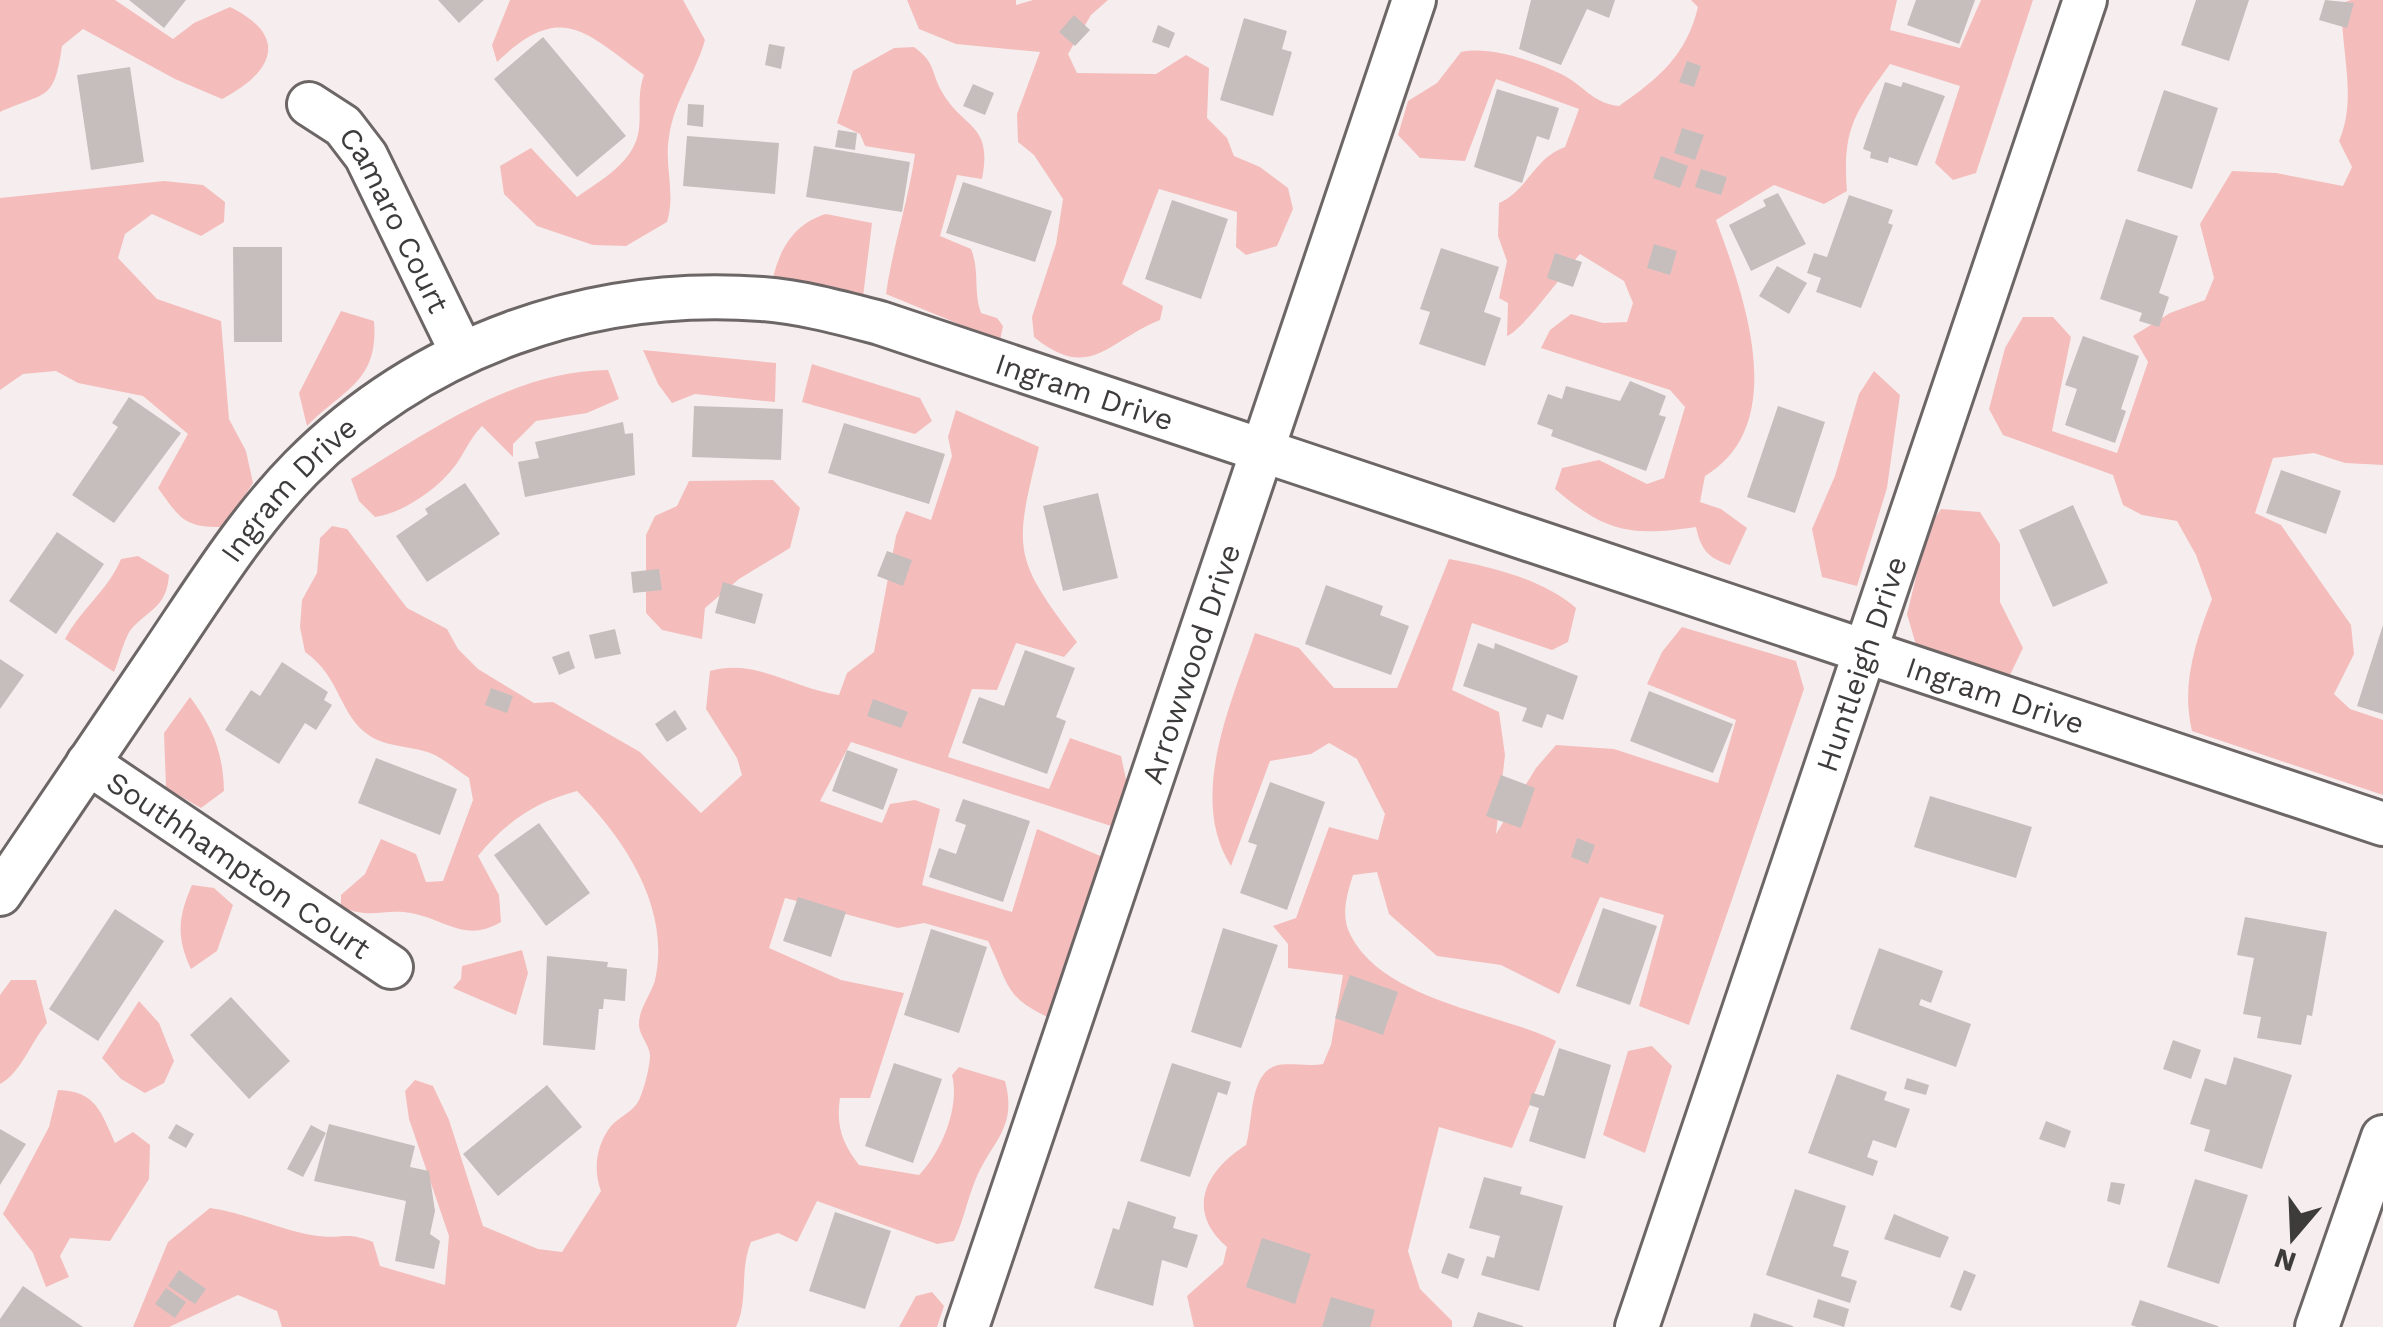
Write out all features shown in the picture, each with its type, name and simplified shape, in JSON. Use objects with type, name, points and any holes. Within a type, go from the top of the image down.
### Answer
[{"type":"street","name":"Arrowwood Drive","points":[[967,1327],[1414,0]]},
{"type":"street","name":"Huntleigh Drive","points":[[1637,1327],[2086,0]]},
{"type":"street","name":"Camaro Court","points":[[308,104],[343,126],[366,156],[462,353]]},
{"type":"street","name":"Ingram Drive","points":[[0,894],[244,532],[301,468],[370,409],[462,353],[518,328],[596,306],[763,299],[880,324],[2383,824]]},
{"type":"street","name":"Southhampton Court","points":[[88,764],[391,968]]},
{"type":"street","points":[[2317,1327],[2383,1137]]},
{"type":"shaded area","points":[[0,0],[115,0],[173,39],[194,23],[230,7],[262,30],[268,54],[253,78],[222,99],[175,79],[83,29],[62,46],[55,77],[45,92],[0,112]]},
{"type":"shaded area","points":[[510,0],[683,0],[705,40],[672,124],[667,222],[626,246],[593,245],[537,226],[504,194],[500,166],[531,148],[577,197],[616,169],[631,151],[639,129],[644,75],[588,35],[572,29],[539,32],[497,62],[492,45]]},
{"type":"shaded area","points":[[907,0],[1016,0],[1016,5],[1033,0],[1108,0],[1091,15],[1068,54],[1077,73],[1156,74],[1186,55],[1209,68],[1207,118],[1227,138],[1234,156],[1260,167],[1288,188],[1293,209],[1277,246],[1246,255],[1236,247],[1237,212],[1159,189],[1122,284],[1163,306],[1160,320],[1085,357],[1070,357],[1053,350],[1034,337],[1032,317],[1056,244],[1063,199],[1034,155],[1018,142],[1017,114],[1040,52],[956,44],[919,29]]},
{"type":"shaded area","points":[[1691,0],[1897,0],[1890,30],[1960,48],[1981,0],[2033,0],[1976,173],[1953,180],[1935,163],[1960,86],[1890,64],[1860,109],[1849,136],[1847,191],[1824,204],[1774,185],[1716,220],[1738,283],[1753,356],[1754,391],[1747,424],[1732,453],[1705,476],[1700,502],[1721,509],[1747,528],[1730,565],[1707,552],[1696,527],[1654,531],[1620,528],[1589,514],[1555,489],[1562,468],[1599,460],[1647,484],[1664,478],[1685,407],[1670,390],[1541,348],[1550,330],[1571,314],[1603,323],[1627,322],[1633,303],[1624,281],[1580,254],[1533,312],[1507,336],[1508,303],[1499,298],[1507,261],[1498,236],[1499,203],[1554,152],[1565,147],[1579,109],[1496,79],[1465,161],[1420,158],[1398,135],[1408,101],[1437,83],[1461,52],[1485,51],[1523,59],[1567,77],[1601,101],[1619,106],[1647,86],[1678,52],[1698,7]]},
{"type":"shaded area","points":[[2383,0],[2383,465],[2345,463],[2314,453],[2273,458],[2255,513],[2281,525],[2351,625],[2354,654],[2334,694],[2350,709],[2383,720],[2383,795],[2192,731],[2189,681],[2212,599],[2196,555],[2177,521],[2142,515],[2123,505],[2113,475],[2003,435],[1989,409],[2005,348],[2023,317],[2053,317],[2071,337],[2052,431],[2117,453],[2148,362],[2133,336],[2170,313],[2205,300],[2214,278],[2200,224],[2232,171],[2276,173],[2343,186],[2352,167],[2339,141],[2348,90],[2342,3]]},
{"type":"shaded area","points":[[914,47],[929,62],[942,92],[980,137],[983,147],[982,179],[957,175],[940,236],[971,249],[981,313],[997,318],[1003,326],[1000,341],[886,294],[915,154],[865,146],[860,134],[837,123],[853,71],[894,48]]},
{"type":"shaded area","points":[[164,181],[203,185],[225,202],[224,222],[201,236],[152,214],[125,234],[118,258],[157,299],[221,321],[229,419],[246,451],[253,483],[224,527],[200,526],[185,520],[158,488],[188,434],[143,396],[78,383],[56,371],[23,374],[0,390],[0,198]]},
{"type":"shaded area","points":[[826,214],[872,223],[863,297],[773,278],[790,238]]},
{"type":"shaded area","points":[[341,311],[374,321],[371,358],[356,382],[307,426],[299,393]]},
{"type":"shaded area","points":[[643,350],[776,363],[775,402],[695,394],[672,403],[658,384]]},
{"type":"shaded area","points":[[812,364],[920,398],[932,421],[915,434],[802,402]]},
{"type":"shaded area","points":[[608,370],[619,399],[587,413],[536,421],[513,444],[513,457],[482,426],[450,472],[416,501],[375,517],[359,501],[351,479],[473,407],[538,381]]},
{"type":"shaded area","points":[[1874,371],[1900,395],[1887,488],[1857,586],[1822,577],[1812,529],[1835,476],[1859,394]]},
{"type":"shaded area","points":[[956,410],[1039,447],[1025,509],[1024,551],[1040,590],[1077,642],[1064,657],[1016,643],[997,690],[972,689],[948,757],[1049,789],[1070,738],[1121,756],[1129,793],[1111,826],[851,742],[820,801],[882,823],[890,804],[915,800],[940,809],[922,885],[1012,912],[1037,829],[1105,858],[1050,1018],[1015,995],[988,941],[924,923],[898,928],[785,898],[769,948],[841,980],[904,993],[870,1098],[840,1098],[842,1134],[859,1165],[919,1175],[947,1128],[953,1101],[952,1075],[959,1067],[1005,1081],[1005,1123],[981,1167],[954,1241],[937,1244],[817,1201],[797,1242],[778,1233],[751,1242],[736,1327],[282,1327],[277,1311],[238,1295],[169,1327],[133,1327],[168,1242],[210,1208],[304,1234],[364,1239],[373,1242],[380,1266],[445,1285],[449,1236],[409,1119],[405,1091],[415,1080],[433,1086],[449,1120],[483,1226],[538,1249],[562,1252],[601,1191],[597,1166],[602,1141],[611,1126],[637,1104],[646,1078],[650,1055],[639,1019],[656,975],[656,924],[639,875],[626,852],[577,791],[522,815],[478,856],[499,895],[501,922],[466,930],[411,913],[362,913],[341,907],[341,895],[365,874],[381,839],[416,854],[426,882],[443,881],[473,800],[469,778],[445,761],[423,751],[376,740],[360,728],[326,673],[305,652],[300,627],[302,600],[317,573],[320,538],[332,526],[347,529],[407,608],[447,629],[458,649],[478,669],[534,703],[553,702],[640,752],[701,813],[742,775],[737,758],[706,709],[710,671],[743,668],[839,695],[847,673],[874,652],[896,536],[906,511],[931,520],[952,456],[948,437]]},
{"type":"shaded area","points":[[773,480],[800,508],[790,548],[739,579],[705,608],[702,639],[662,630],[646,613],[646,535],[655,516],[677,506],[689,481]]},
{"type":"shaded area","points":[[1941,509],[1980,512],[2000,544],[2000,602],[2023,648],[2009,677],[1916,645],[1907,614],[1928,528]]},
{"type":"shaded area","points":[[138,556],[169,575],[168,585],[158,605],[131,630],[114,672],[65,639],[121,559]]},
{"type":"shaded area","points":[[1449,559],[1532,582],[1576,608],[1568,642],[1552,650],[1472,623],[1452,690],[1499,712],[1505,755],[1496,834],[1536,768],[1556,745],[1614,749],[1718,783],[1736,720],[1647,684],[1662,652],[1682,627],[1796,661],[1804,689],[1689,1025],[1639,1006],[1664,915],[1600,897],[1559,994],[1501,965],[1437,956],[1389,914],[1377,872],[1353,875],[1346,906],[1351,936],[1367,958],[1389,976],[1444,1002],[1556,1041],[1512,1148],[1439,1127],[1408,1251],[1420,1289],[1452,1321],[1452,1327],[1194,1327],[1187,1296],[1223,1264],[1227,1247],[1206,1220],[1205,1192],[1211,1179],[1246,1145],[1256,1089],[1267,1071],[1280,1065],[1323,1064],[1331,1045],[1343,975],[1288,968],[1288,944],[1273,926],[1296,918],[1329,827],[1378,840],[1385,814],[1357,759],[1329,743],[1311,754],[1270,761],[1231,866],[1218,839],[1213,780],[1235,689],[1255,633],[1299,648],[1334,688],[1397,688]]},
{"type":"shaded area","points":[[190,697],[205,719],[222,764],[224,791],[201,808],[166,788],[164,733]]},
{"type":"shaded area","points":[[192,885],[214,888],[233,905],[217,951],[191,969],[181,927]]},
{"type":"shaded area","points":[[522,950],[528,973],[516,1015],[453,988],[461,979],[462,966]]},
{"type":"shaded area","points":[[11,980],[36,980],[47,1023],[20,1065],[0,1084],[0,995]]},
{"type":"shaded area","points":[[139,1001],[159,1023],[174,1061],[164,1083],[145,1093],[121,1079],[102,1058]]},
{"type":"shaded area","points":[[1652,1046],[1672,1066],[1645,1153],[1603,1135],[1628,1051]]},
{"type":"shaded area","points":[[58,1090],[89,1099],[101,1113],[115,1143],[133,1132],[150,1145],[149,1179],[110,1241],[70,1238],[60,1256],[69,1277],[46,1287],[33,1253],[3,1214],[49,1127]]},
{"type":"shaded area","points":[[932,1292],[944,1306],[937,1327],[899,1327],[916,1296]]},
{"type":"building","points":[[129,0],[186,0],[164,28]]},
{"type":"building","points":[[438,0],[484,0],[459,23]]},
{"type":"building","points":[[1531,0],[1615,0],[1609,18],[1587,9],[1561,65],[1519,49]]},
{"type":"building","points":[[1916,0],[1975,0],[1959,44],[1907,25]]},
{"type":"building","points":[[2196,0],[2249,0],[2229,61],[2181,45]]},
{"type":"building","points":[[2325,0],[2354,3],[2347,28],[2319,20]]},
{"type":"building","points":[[1074,15],[1090,30],[1075,46],[1059,32]]},
{"type":"building","points":[[1244,18],[1287,31],[1282,49],[1292,52],[1273,116],[1220,100]]},
{"type":"building","points":[[1158,25],[1175,33],[1169,48],[1152,42]]},
{"type":"building","points":[[543,37],[626,136],[577,177],[494,79]]},
{"type":"building","points":[[769,44],[785,47],[781,69],[765,65]]},
{"type":"building","points":[[1687,61],[1701,66],[1694,87],[1679,82]]},
{"type":"building","points":[[130,67],[144,162],[91,170],[77,75]]},
{"type":"building","points":[[1885,82],[1901,87],[1903,82],[1945,96],[1917,166],[1889,157],[1888,163],[1870,158],[1871,152],[1863,149]]},
{"type":"building","points":[[973,84],[994,93],[985,115],[963,106]]},
{"type":"building","points":[[1497,89],[1559,108],[1549,140],[1537,136],[1522,183],[1474,167]]},
{"type":"building","points":[[2164,90],[2218,108],[2192,189],[2137,171]]},
{"type":"building","points":[[688,104],[704,105],[703,127],[687,125]]},
{"type":"building","points":[[1682,128],[1704,135],[1695,160],[1674,153]]},
{"type":"building","points":[[838,130],[857,133],[855,150],[835,147]]},
{"type":"building","points":[[687,136],[779,143],[775,194],[683,186]]},
{"type":"building","points":[[814,146],[910,162],[902,212],[806,197]]},
{"type":"building","points":[[1661,156],[1688,166],[1680,188],[1653,178]]},
{"type":"building","points":[[1701,169],[1727,177],[1721,195],[1695,187]]},
{"type":"building","points":[[963,182],[1052,211],[1035,262],[946,233]]},
{"type":"building","points":[[1778,193],[1806,244],[1751,271],[1729,225],[1766,206],[1763,200]]},
{"type":"building","points":[[1849,195],[1893,210],[1888,223],[1893,225],[1861,308],[1816,292],[1821,278],[1807,273],[1814,253],[1827,257]]},
{"type":"building","points":[[1172,200],[1228,219],[1201,299],[1145,279]]},
{"type":"building","points":[[2126,219],[2178,236],[2159,293],[2169,297],[2159,327],[2139,321],[2142,313],[2100,299]]},
{"type":"building","points":[[1654,244],[1677,251],[1670,275],[1647,268]]},
{"type":"building","points":[[233,247],[282,247],[282,342],[234,342]]},
{"type":"building","points":[[1441,248],[1499,267],[1484,312],[1501,318],[1485,366],[1419,344],[1430,312],[1420,309]]},
{"type":"building","points":[[1555,253],[1582,262],[1573,287],[1547,278]]},
{"type":"building","points":[[1777,266],[1807,283],[1789,314],[1759,296]]},
{"type":"building","points":[[2083,336],[2139,356],[2121,409],[2126,411],[2115,443],[2065,425],[2077,389],[2065,385]]},
{"type":"building","points":[[1630,381],[1666,396],[1659,415],[1666,417],[1646,471],[1551,436],[1553,430],[1537,424],[1548,394],[1562,399],[1566,386],[1620,401]]},
{"type":"building","points":[[129,397],[181,433],[114,523],[72,495],[118,427],[112,423]]},
{"type":"building","points":[[694,406],[783,409],[781,460],[692,457]]},
{"type":"building","points":[[1778,406],[1825,422],[1795,513],[1747,497]]},
{"type":"building","points":[[623,422],[625,434],[633,433],[635,475],[525,497],[518,462],[539,458],[535,442]]},
{"type":"building","points":[[844,423],[945,454],[929,504],[828,473]]},
{"type":"building","points":[[2281,470],[2341,491],[2326,534],[2266,513]]},
{"type":"building","points":[[465,483],[500,534],[427,582],[396,536],[428,514],[425,509]]},
{"type":"building","points":[[1098,493],[1118,578],[1063,591],[1043,506]]},
{"type":"building","points":[[2073,505],[2108,583],[2053,607],[2019,530]]},
{"type":"building","points":[[57,532],[104,564],[56,634],[9,601]]},
{"type":"building","points":[[887,551],[912,560],[903,586],[877,576]]},
{"type":"building","points":[[659,569],[662,590],[633,593],[631,572]]},
{"type":"building","points":[[723,582],[763,594],[755,624],[715,613]]},
{"type":"building","points":[[1326,585],[1383,606],[1380,615],[1409,626],[1391,675],[1305,644]]},
{"type":"building","points":[[2383,625],[2383,714],[2357,706]]},
{"type":"building","points":[[615,629],[621,654],[595,659],[589,635]]},
{"type":"building","points":[[1478,643],[1494,649],[1495,643],[1578,676],[1563,720],[1547,714],[1542,728],[1522,721],[1527,708],[1463,686]]},
{"type":"building","points":[[1025,650],[1075,668],[1056,717],[1066,721],[1047,774],[962,743],[979,697],[1004,706]]},
{"type":"building","points":[[569,651],[575,668],[559,675],[552,657]]},
{"type":"building","points":[[0,659],[24,675],[0,709]]},
{"type":"building","points":[[282,662],[328,692],[324,700],[332,705],[316,730],[305,723],[279,764],[225,730],[251,690],[260,696]]},
{"type":"building","points":[[491,688],[513,696],[507,713],[485,705]]},
{"type":"building","points":[[1649,691],[1733,724],[1713,773],[1630,741]]},
{"type":"building","points":[[873,699],[908,712],[901,728],[867,716]]},
{"type":"building","points":[[675,710],[687,729],[667,742],[655,724]]},
{"type":"building","points":[[847,750],[898,769],[883,810],[832,791]]},
{"type":"building","points":[[376,758],[457,789],[440,835],[358,803]]},
{"type":"building","points":[[1501,775],[1535,788],[1521,828],[1486,816]]},
{"type":"building","points":[[1270,782],[1325,802],[1287,910],[1240,893],[1257,845],[1248,842]]},
{"type":"building","points":[[1930,796],[2032,827],[2016,878],[1914,847]]},
{"type":"building","points":[[963,799],[1030,821],[1003,902],[929,877],[939,848],[956,854],[966,825],[955,821]]},
{"type":"building","points":[[539,823],[590,893],[546,926],[494,855]]},
{"type":"building","points":[[1577,838],[1595,845],[1588,864],[1571,857]]},
{"type":"building","points":[[798,897],[846,912],[831,957],[783,941]]},
{"type":"building","points":[[1603,908],[1657,926],[1630,1005],[1576,986]]},
{"type":"building","points":[[115,909],[164,941],[98,1041],[49,1009]]},
{"type":"building","points":[[2245,917],[2327,932],[2312,1016],[2307,1015],[2301,1045],[2257,1038],[2261,1017],[2243,1014],[2254,958],[2237,955]]},
{"type":"building","points":[[1223,928],[1278,945],[1241,1048],[1191,1032]]},
{"type":"building","points":[[931,929],[987,947],[959,1033],[904,1015]]},
{"type":"building","points":[[1879,948],[1943,971],[1931,1003],[1921,999],[1919,1005],[1971,1024],[1956,1067],[1850,1029]]},
{"type":"building","points":[[547,956],[608,962],[607,967],[627,969],[625,1001],[604,999],[603,1009],[599,1009],[595,1050],[543,1045]]},
{"type":"building","points":[[1350,975],[1398,992],[1383,1035],[1335,1018]]},
{"type":"building","points":[[231,997],[290,1061],[249,1099],[190,1035]]},
{"type":"building","points":[[2173,1040],[2201,1050],[2191,1079],[2163,1069]]},
{"type":"building","points":[[1559,1048],[1611,1065],[1585,1159],[1529,1141],[1539,1108],[1529,1105],[1532,1093],[1544,1096]]},
{"type":"building","points":[[2234,1057],[2292,1075],[2262,1169],[2204,1151],[2210,1130],[2190,1124],[2205,1078],[2226,1085]]},
{"type":"building","points":[[894,1063],[942,1079],[913,1163],[865,1146]]},
{"type":"building","points":[[1172,1063],[1231,1082],[1227,1095],[1218,1092],[1190,1177],[1140,1161]]},
{"type":"building","points":[[1837,1074],[1887,1092],[1884,1100],[1910,1109],[1896,1148],[1873,1140],[1867,1157],[1878,1161],[1873,1176],[1808,1153]]},
{"type":"building","points":[[1907,1078],[1929,1085],[1926,1095],[1904,1089]]},
{"type":"building","points":[[547,1085],[582,1127],[498,1196],[463,1154]]},
{"type":"building","points":[[2046,1121],[2071,1131],[2065,1148],[2039,1139]]},
{"type":"building","points":[[176,1124],[194,1134],[186,1148],[168,1138]]},
{"type":"building","points":[[329,1124],[415,1146],[410,1167],[429,1171],[435,1211],[430,1234],[440,1241],[434,1269],[395,1261],[406,1201],[314,1181]]},
{"type":"building","points":[[311,1125],[326,1133],[303,1177],[287,1169]]},
{"type":"building","points":[[0,1129],[26,1144],[0,1185]]},
{"type":"building","points":[[1484,1177],[1522,1187],[1520,1194],[1563,1206],[1539,1291],[1481,1275],[1487,1256],[1494,1258],[1500,1236],[1469,1228]]},
{"type":"building","points":[[2195,1179],[2248,1195],[2219,1284],[2167,1267]]},
{"type":"building","points":[[2111,1182],[2125,1184],[2120,1205],[2107,1201]]},
{"type":"building","points":[[1795,1189],[1846,1206],[1833,1246],[1849,1251],[1841,1276],[1857,1281],[1850,1303],[1766,1275]]},
{"type":"building","points":[[1128,1201],[1176,1217],[1173,1228],[1198,1235],[1187,1268],[1162,1260],[1153,1306],[1094,1288],[1113,1228],[1119,1230]]},
{"type":"building","points":[[835,1212],[891,1231],[865,1309],[809,1291]]},
{"type":"building","points":[[1894,1214],[1949,1237],[1940,1258],[1884,1239]]},
{"type":"building","points":[[1262,1238],[1311,1254],[1295,1304],[1246,1287]]},
{"type":"building","points":[[1448,1253],[1465,1259],[1458,1279],[1441,1273]]},
{"type":"building","points":[[179,1270],[206,1289],[195,1304],[168,1286]]},
{"type":"building","points":[[1964,1270],[1976,1275],[1961,1311],[1950,1307]]},
{"type":"building","points":[[23,1286],[83,1327],[0,1327],[0,1319]]},
{"type":"building","points":[[166,1288],[186,1302],[175,1318],[155,1304]]},
{"type":"building","points":[[1331,1297],[1375,1310],[1370,1327],[1322,1327]]},
{"type":"building","points":[[1818,1299],[1849,1309],[1844,1327],[1813,1317]]},
{"type":"building","points":[[2140,1300],[2218,1326],[2218,1327],[2131,1325]]},
{"type":"building","points":[[1478,1312],[1523,1326],[1523,1327],[1473,1327]]},
{"type":"building","points":[[1754,1313],[1793,1326],[1793,1327],[1750,1327]]}]
